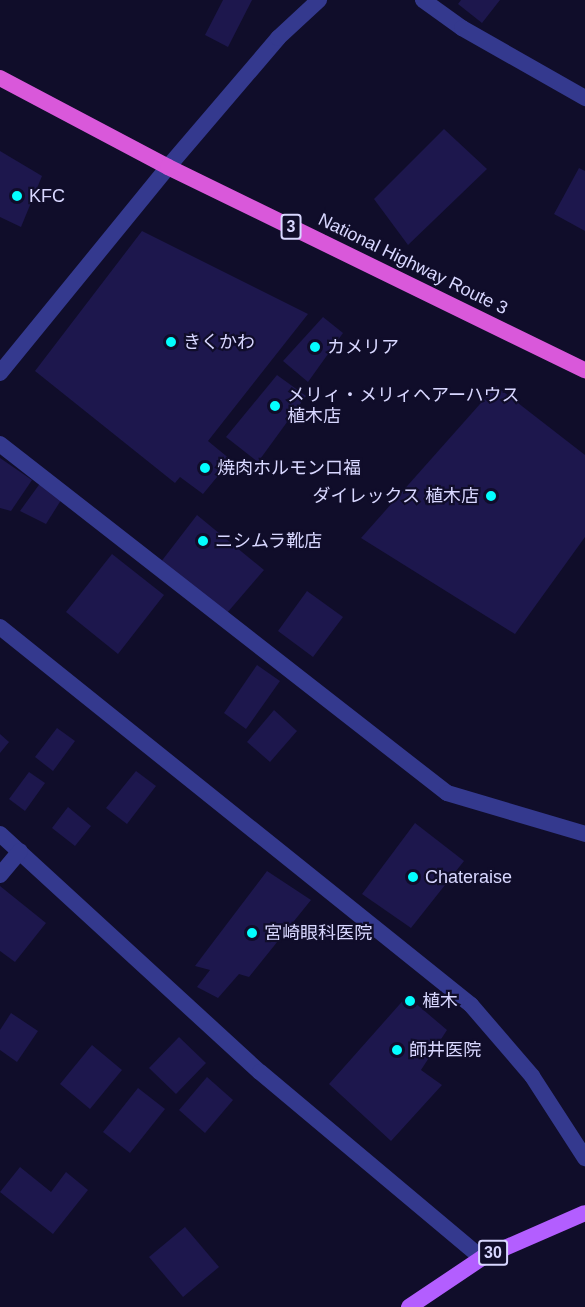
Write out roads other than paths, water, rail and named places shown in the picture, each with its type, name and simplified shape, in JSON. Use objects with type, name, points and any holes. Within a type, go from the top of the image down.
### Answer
[{"type":"highway","name":"National Highway Route 3","points":[[0,78],[168,167],[585,370]]},
{"type":"main road","name":"30","points":[[409,1307],[482,1258],[585,1213]]},
{"type":"street","points":[[0,373],[168,167],[278,38],[319,0]]},
{"type":"street","points":[[423,0],[462,28],[585,98]]},
{"type":"street","points":[[0,444],[447,793],[585,834]]},
{"type":"street","points":[[0,627],[471,1005],[532,1076],[585,1158]]},
{"type":"street","points":[[0,834],[260,1072],[482,1258]]},
{"type":"street","points":[[0,875],[20,851]]},
{"type":"place","name":"KFC","points":[[17,196]]},
{"type":"place","name":"きくかわ","points":[[171,342]]},
{"type":"place","name":"カメリア","points":[[315,347]]},
{"type":"place","name":"メリィ・メリィヘアーハウス 植木店","points":[[275,406]]},
{"type":"place","name":"焼肉ホルモン口福","points":[[205,468]]},
{"type":"place","name":"ダイレックス 植木店","points":[[491,496]]},
{"type":"place","name":"ニシムラ靴店","points":[[203,541]]},
{"type":"place","name":"Chateraise","points":[[413,877]]},
{"type":"place","name":"宮崎眼科医院","points":[[252,933]]},
{"type":"place","name":"植木","points":[[410,1001]]},
{"type":"place","name":"師井医院","points":[[397,1050]]}]
